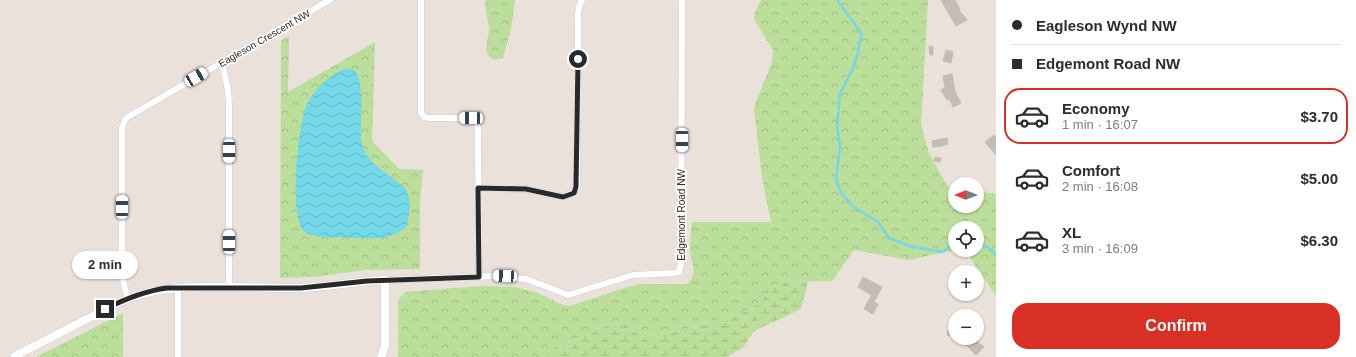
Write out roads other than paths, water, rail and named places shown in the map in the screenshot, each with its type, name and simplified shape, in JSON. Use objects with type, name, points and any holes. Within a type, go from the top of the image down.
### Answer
[{"type":"street","name":"Eagleson Crescent NW","points":[[128,298],[124,286],[122,270],[123,122],[126,118],[138,110],[330,0]]},
{"type":"street","points":[[421,0],[421,112],[424,117],[429,118],[471,118],[475,120],[478,128],[479,277]]},
{"type":"street","points":[[478,188],[526,189],[563,197],[574,193],[577,179],[578,14],[582,0]]},
{"type":"street","name":"Edgemont Road NW","points":[[15,356],[128,298],[157,290],[229,287],[301,288],[385,280],[513,277],[526,279],[568,295],[633,275],[679,272],[682,264],[682,0]]},
{"type":"street","points":[[222,62],[228,90],[229,105],[229,287]]},
{"type":"street","points":[[385,280],[385,346],[388,357]]},
{"type":"street","points":[[178,288],[178,357]]},
{"type":"street","points":[[381,357],[385,346]]},
{"type":"water","points":[[344,69],[353,70],[360,82],[361,137],[367,156],[381,170],[404,187],[408,194],[410,208],[407,226],[396,234],[390,236],[370,238],[322,237],[305,232],[300,224],[297,209],[296,170],[300,130],[304,114],[307,104],[318,88],[333,75]]},
{"type":"waterway","points":[[837,0],[862,34],[853,68],[840,94],[837,125],[840,147],[836,180],[841,193],[854,207],[878,222],[889,238],[909,246],[942,252],[948,248]]},
{"type":"waterway","points":[[984,246],[996,256]]}]
